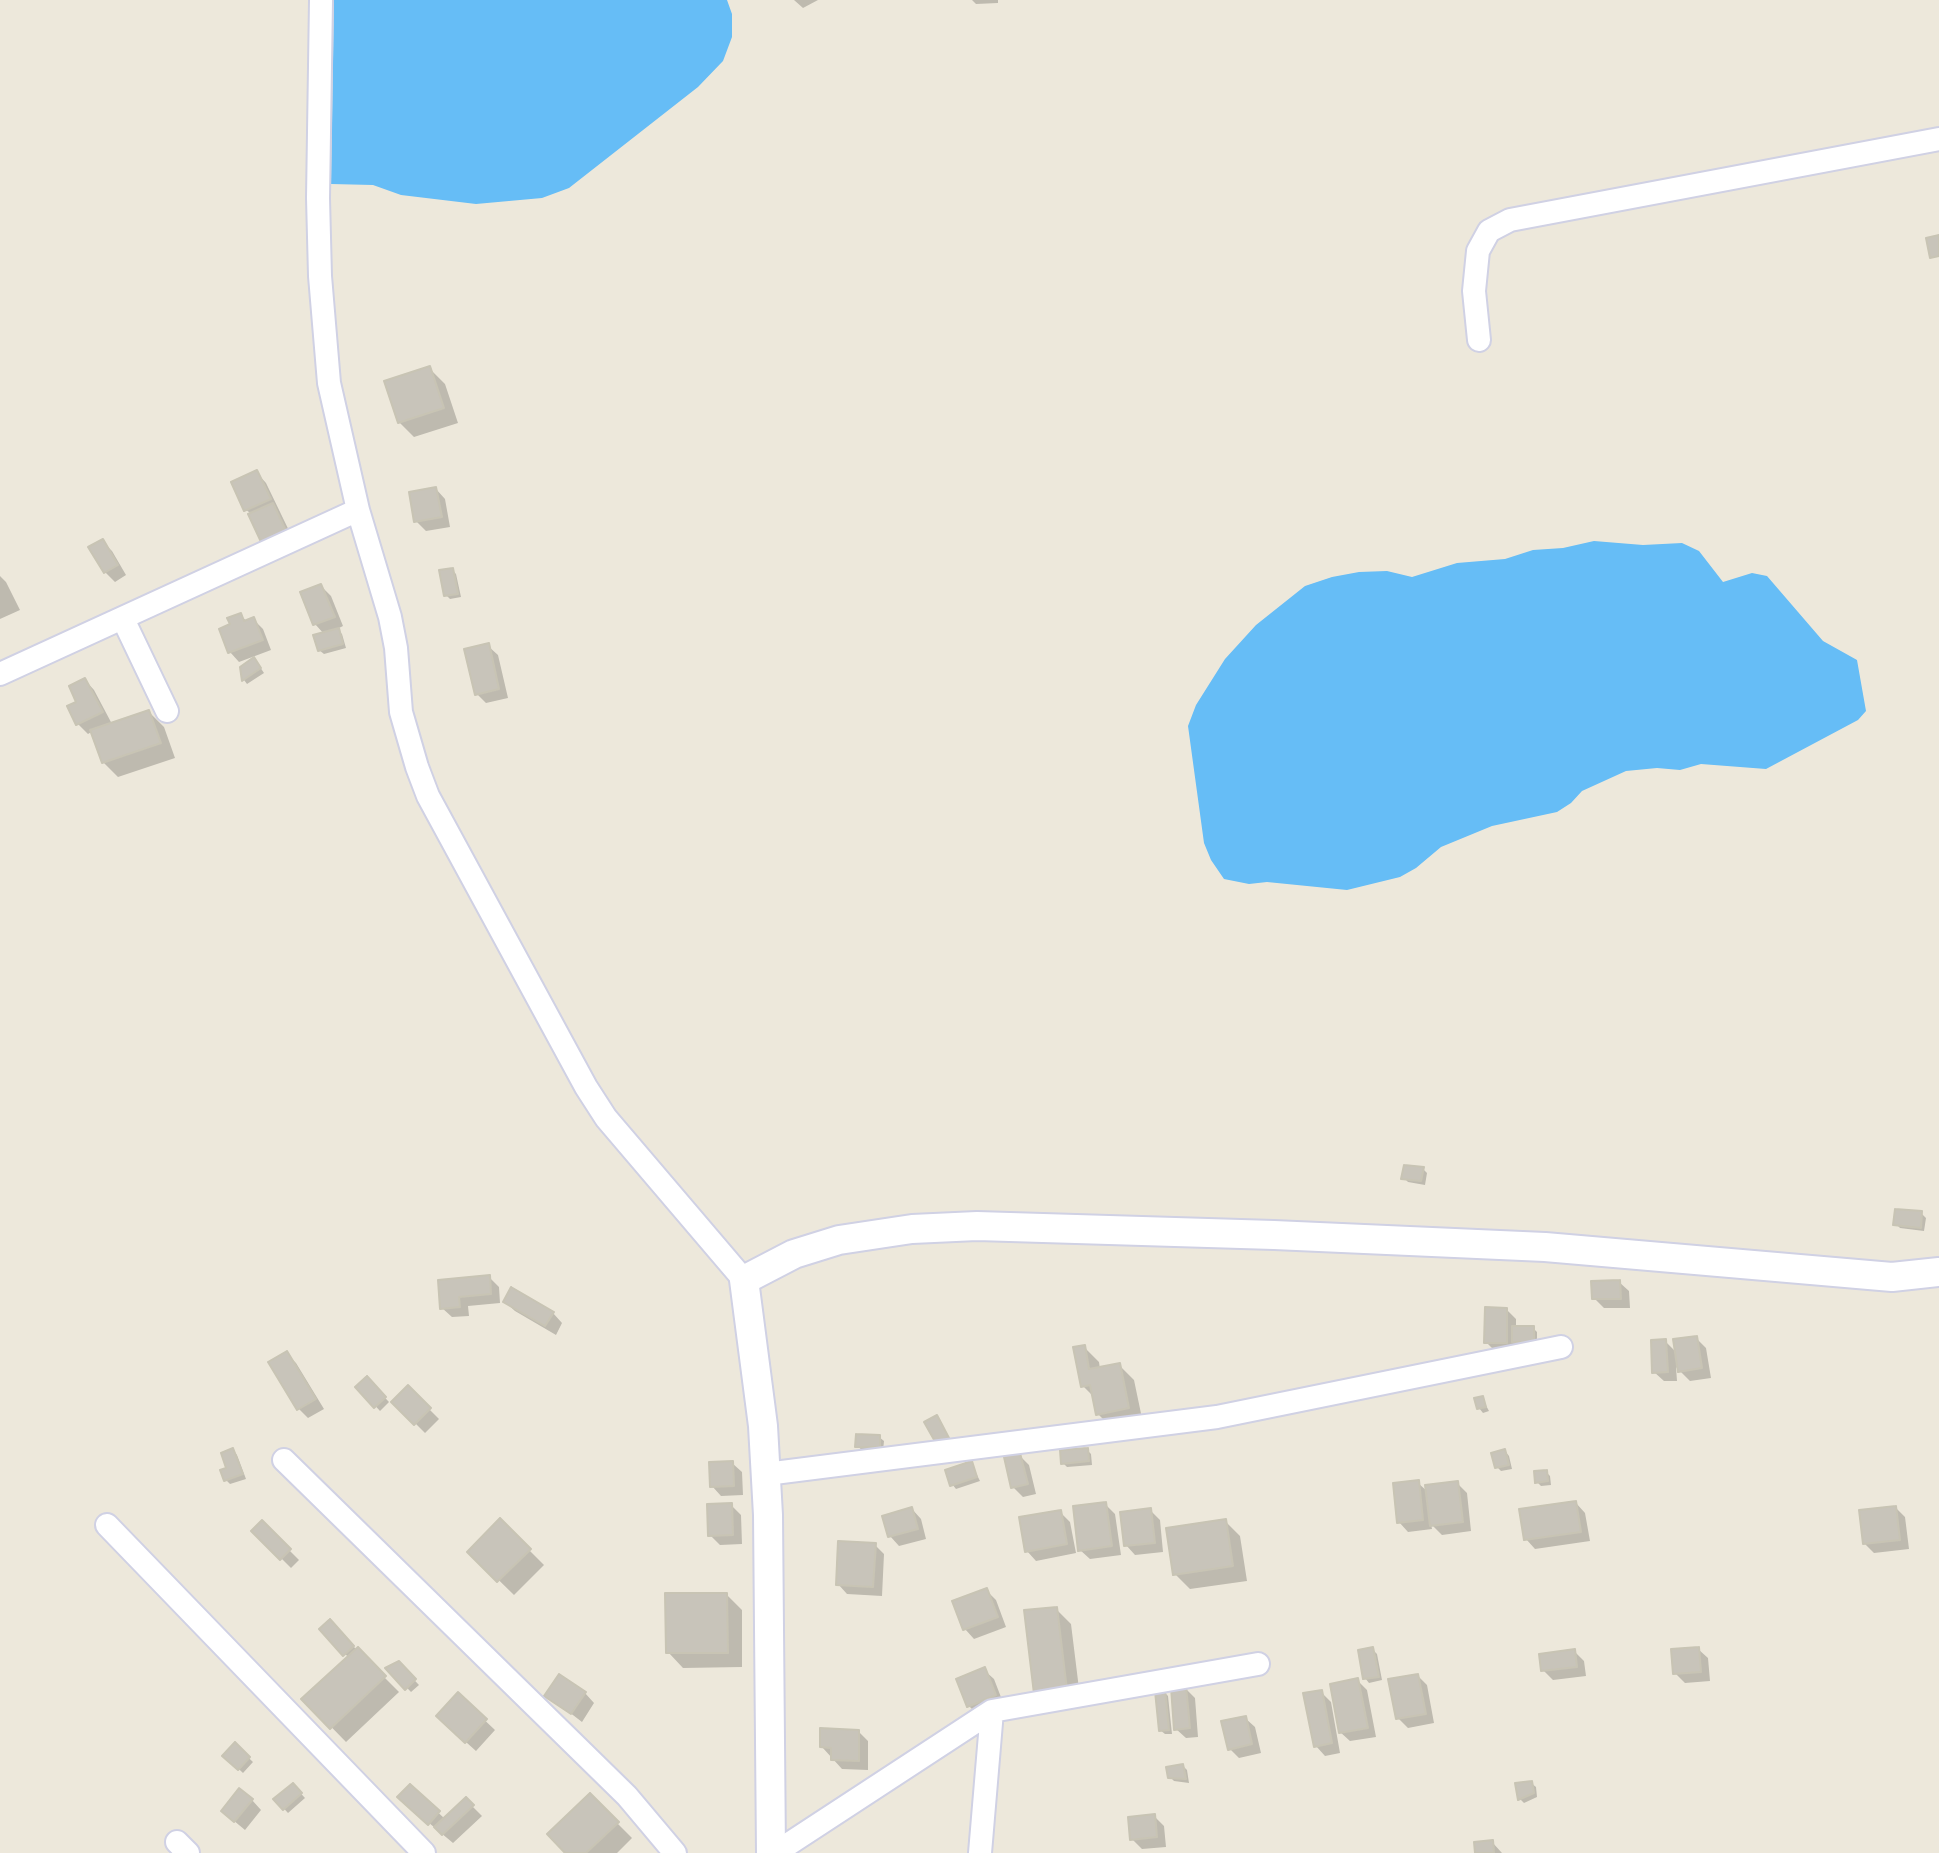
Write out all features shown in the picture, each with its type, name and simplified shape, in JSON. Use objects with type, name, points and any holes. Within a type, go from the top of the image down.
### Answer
[{"type":"street","points":[[321,0],[318,198],[329,383],[358,510],[390,617],[401,712],[428,796],[586,1087],[606,1118],[744,1280],[763,1426],[766,1474],[773,1853]]},
{"type":"street","points":[[1479,340],[1474,291],[1478,251],[1489,231],[1510,220],[1939,139]]},
{"type":"street","points":[[0,674],[358,510]]},
{"type":"street","points":[[123,619],[167,711]]},
{"type":"street","points":[[744,1280],[794,1254],[839,1240],[912,1229],[977,1226],[1545,1247],[1892,1277],[1939,1272]]},
{"type":"street","points":[[766,1474],[1217,1417],[1561,1347]]},
{"type":"street","points":[[284,1460],[627,1796],[675,1853]]},
{"type":"street","points":[[107,1525],[424,1853]]},
{"type":"street","points":[[773,1853],[992,1711],[1258,1664]]},
{"type":"street","points":[[980,1853],[992,1711]]},
{"type":"water","points":[[334,0],[727,0],[732,14],[732,37],[723,61],[698,87],[569,188],[542,198],[476,204],[401,195],[373,185],[331,184]]},
{"type":"water","points":[[1594,541],[1643,545],[1682,543],[1699,551],[1723,582],[1752,573],[1767,576],[1823,641],[1857,660],[1866,711],[1858,720],[1766,769],[1701,764],[1680,770],[1657,768],[1626,771],[1582,791],[1557,812],[1492,826],[1441,847],[1400,877],[1347,890],[1267,882],[1249,884],[1224,879],[1204,843],[1188,726],[1196,705],[1225,659],[1256,625],[1305,586],[1332,577],[1387,571],[1412,577],[1457,563],[1505,559],[1533,550],[1563,548]]},
{"type":"building","points":[[1939,235],[1939,256],[1930,258],[1926,238]]},
{"type":"building","points":[[430,366],[444,408],[398,423],[384,381]]},
{"type":"building","points":[[257,470],[271,499],[244,511],[231,482]]},
{"type":"building","points":[[436,487],[442,517],[414,522],[409,492]]},
{"type":"building","points":[[273,503],[287,533],[262,544],[248,514]]},
{"type":"building","points":[[103,539],[118,565],[104,573],[88,547]]},
{"type":"building","points":[[453,568],[458,594],[444,596],[439,570]]},
{"type":"building","points":[[321,584],[335,617],[313,625],[300,592]]},
{"type":"building","points":[[241,613],[244,621],[254,617],[263,640],[228,653],[219,629],[230,624],[227,618]]},
{"type":"building","points":[[339,628],[343,644],[318,651],[313,635]]},
{"type":"building","points":[[489,643],[499,689],[475,695],[464,649]]},
{"type":"building","points":[[254,657],[261,668],[242,681],[240,667]]},
{"type":"building","points":[[85,678],[103,712],[76,725],[67,706],[76,702],[69,686]]},
{"type":"building","points":[[149,710],[161,743],[102,763],[90,730]]},
{"type":"building","points":[[1404,1165],[1424,1167],[1421,1181],[1401,1179]]},
{"type":"building","points":[[1895,1209],[1922,1211],[1921,1228],[1893,1225]]},
{"type":"building","points":[[490,1275],[491,1294],[459,1297],[460,1307],[440,1309],[438,1280]]},
{"type":"building","points":[[1620,1280],[1621,1299],[1592,1299],[1591,1281]]},
{"type":"building","points":[[511,1287],[554,1312],[545,1326],[503,1302]]},
{"type":"building","points":[[1485,1307],[1507,1308],[1507,1343],[1484,1343]]},
{"type":"building","points":[[1512,1326],[1534,1326],[1534,1342],[1512,1342]]},
{"type":"building","points":[[1697,1336],[1702,1368],[1678,1372],[1673,1339]]},
{"type":"building","points":[[1666,1339],[1668,1372],[1652,1373],[1651,1340]]},
{"type":"building","points":[[1085,1345],[1089,1369],[1120,1363],[1129,1408],[1096,1415],[1090,1385],[1081,1387],[1073,1347]]},
{"type":"building","points":[[287,1351],[316,1399],[297,1410],[268,1362]]},
{"type":"building","points":[[367,1376],[386,1397],[374,1408],[355,1387]]},
{"type":"building","points":[[408,1385],[431,1408],[414,1425],[391,1402]]},
{"type":"building","points":[[1483,1396],[1486,1407],[1477,1409],[1474,1398]]},
{"type":"building","points":[[937,1415],[949,1438],[937,1445],[924,1422]]},
{"type":"building","points":[[856,1434],[880,1435],[880,1447],[855,1447]]},
{"type":"building","points":[[233,1448],[243,1474],[224,1481],[220,1470],[226,1468],[221,1453]]},
{"type":"building","points":[[1088,1448],[1089,1461],[1061,1464],[1060,1450]]},
{"type":"building","points":[[1505,1449],[1509,1465],[1495,1468],[1491,1453]]},
{"type":"building","points":[[1020,1453],[1028,1484],[1011,1488],[1004,1457]]},
{"type":"building","points":[[733,1461],[734,1486],[710,1487],[709,1462]]},
{"type":"building","points":[[972,1461],[977,1477],[950,1486],[945,1470]]},
{"type":"building","points":[[1547,1470],[1548,1481],[1535,1483],[1534,1471]]},
{"type":"building","points":[[1419,1480],[1423,1520],[1397,1523],[1393,1483]]},
{"type":"building","points":[[1458,1481],[1463,1522],[1430,1526],[1425,1485]]},
{"type":"building","points":[[1576,1501],[1581,1532],[1524,1540],[1519,1509]]},
{"type":"building","points":[[1106,1502],[1112,1546],[1078,1551],[1073,1506]]},
{"type":"building","points":[[732,1503],[733,1535],[708,1536],[707,1504]]},
{"type":"building","points":[[1896,1506],[1900,1540],[1863,1544],[1859,1510]]},
{"type":"building","points":[[912,1507],[918,1529],[888,1537],[882,1516]]},
{"type":"building","points":[[1151,1508],[1155,1543],[1124,1546],[1120,1512]]},
{"type":"building","points":[[1061,1510],[1067,1544],[1025,1552],[1019,1517]]},
{"type":"building","points":[[500,1518],[531,1549],[497,1582],[467,1552]]},
{"type":"building","points":[[1226,1519],[1233,1566],[1173,1575],[1166,1528]]},
{"type":"building","points":[[262,1520],[291,1549],[280,1560],[251,1531]]},
{"type":"building","points":[[838,1541],[876,1543],[873,1587],[836,1585]]},
{"type":"building","points":[[987,1588],[998,1617],[963,1630],[952,1601]]},
{"type":"building","points":[[665,1593],[727,1593],[728,1653],[666,1653]]},
{"type":"building","points":[[1057,1607],[1067,1690],[1034,1694],[1024,1610]]},
{"type":"building","points":[[330,1619],[354,1646],[343,1656],[319,1629]]},
{"type":"building","points":[[358,1647],[386,1676],[330,1729],[301,1699]]},
{"type":"building","points":[[1373,1647],[1379,1677],[1363,1679],[1358,1650]]},
{"type":"building","points":[[1699,1647],[1701,1672],[1673,1674],[1671,1649]]},
{"type":"building","points":[[1575,1649],[1577,1667],[1541,1671],[1539,1654]]},
{"type":"building","points":[[399,1661],[416,1679],[405,1690],[385,1668]]},
{"type":"building","points":[[985,1667],[996,1695],[967,1707],[956,1679]]},
{"type":"building","points":[[559,1674],[586,1692],[571,1714],[544,1696]]},
{"type":"building","points":[[1418,1674],[1426,1714],[1396,1719],[1388,1679]]},
{"type":"building","points":[[1358,1678],[1368,1728],[1339,1733],[1330,1684]]},
{"type":"building","points":[[1186,1686],[1190,1728],[1174,1730],[1171,1687]]},
{"type":"building","points":[[1165,1690],[1169,1730],[1159,1731],[1155,1691]]},
{"type":"building","points":[[1322,1690],[1332,1743],[1314,1747],[1303,1693]]},
{"type":"building","points":[[458,1692],[487,1719],[465,1743],[436,1716]]},
{"type":"building","points":[[1246,1716],[1252,1744],[1228,1750],[1221,1721]]},
{"type":"building","points":[[820,1728],[859,1730],[859,1761],[831,1760],[831,1748],[820,1747]]},
{"type":"building","points":[[235,1742],[250,1757],[238,1770],[222,1756]]},
{"type":"building","points":[[1183,1764],[1186,1779],[1168,1778],[1166,1767]]},
{"type":"building","points":[[1532,1781],[1534,1793],[1518,1800],[1515,1783]]},
{"type":"building","points":[[293,1783],[302,1793],[283,1810],[273,1799]]},
{"type":"building","points":[[410,1784],[440,1811],[428,1825],[397,1797]]},
{"type":"building","points":[[239,1788],[253,1799],[234,1822],[221,1811]]},
{"type":"building","points":[[590,1793],[619,1822],[586,1853],[565,1853],[547,1834]]},
{"type":"building","points":[[466,1797],[474,1805],[442,1835],[434,1827]]},
{"type":"building","points":[[1155,1814],[1157,1837],[1130,1840],[1128,1817]]},
{"type":"building","points":[[1493,1840],[1494,1853],[1475,1853],[1474,1842]]}]
